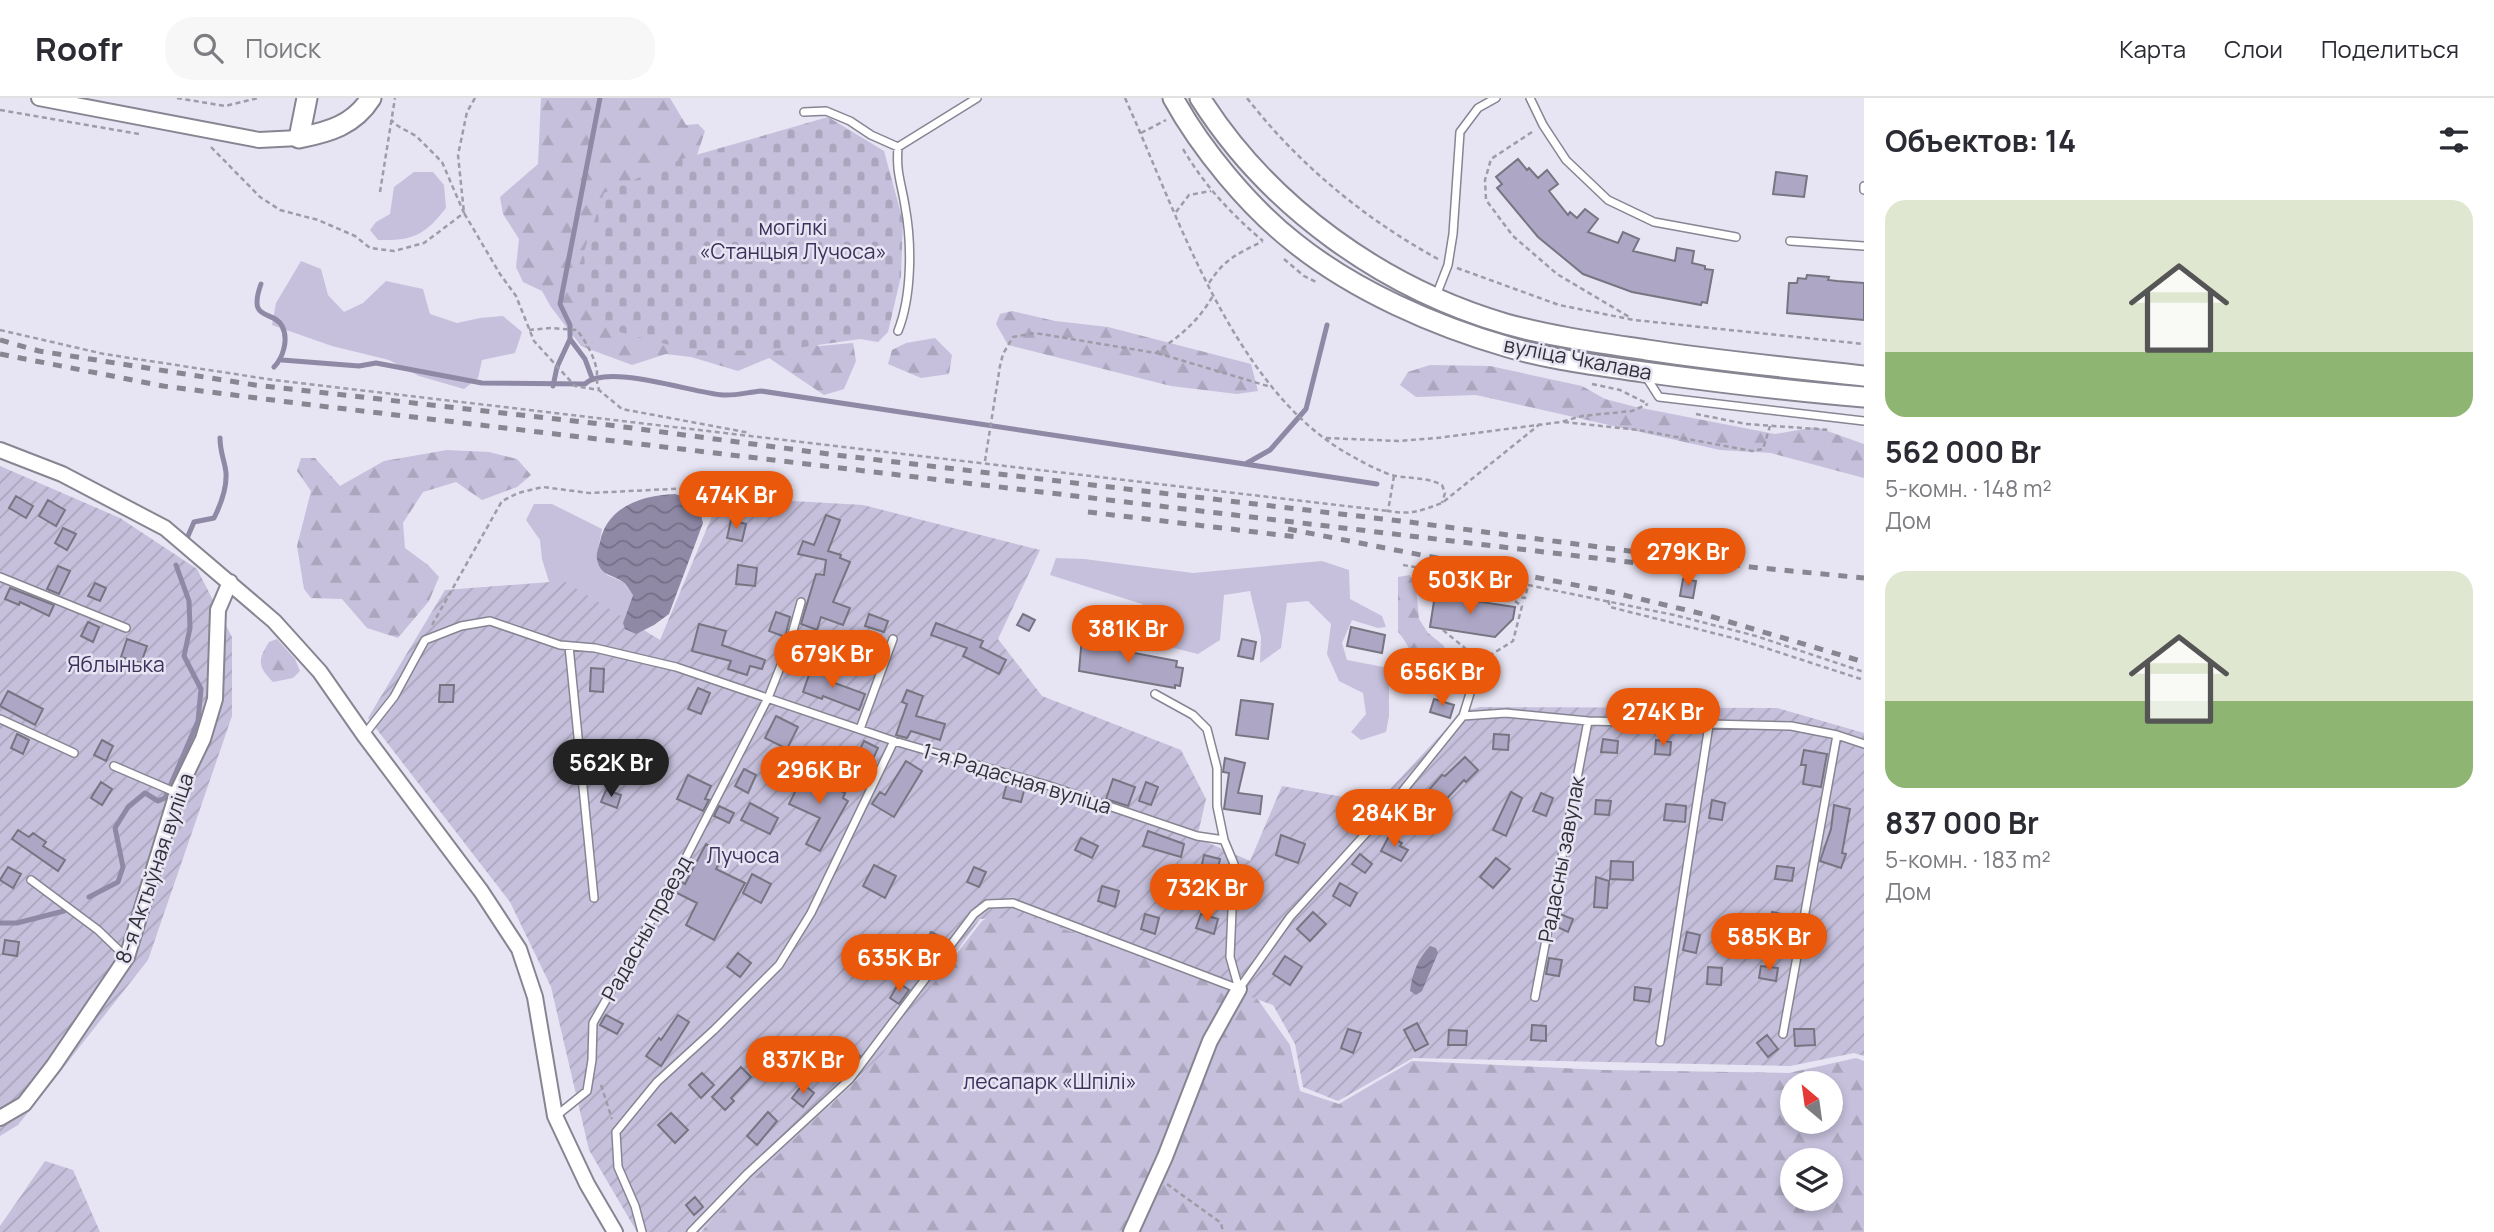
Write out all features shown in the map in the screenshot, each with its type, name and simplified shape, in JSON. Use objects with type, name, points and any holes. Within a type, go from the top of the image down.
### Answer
[{"type":"main road","points":[[307,98],[299,138],[324,133],[346,124],[361,112],[371,98]]},
{"type":"main road","name":"вуліца Чкалава","points":[[1173,98],[1198,140],[1243,193],[1294,243],[1338,273],[1425,318],[1508,347],[1570,361],[1864,397]]},
{"type":"main road","name":"вуліца Чкалава","points":[[1200,98],[1252,167],[1306,217],[1378,269],[1436,297],[1504,323],[1565,338],[1693,357],[1864,376]]},
{"type":"street","points":[[39,98],[259,140],[299,138]]},
{"type":"street","points":[[1425,318],[1436,297]]},
{"type":"street","points":[[0,450],[62,474],[165,528],[274,621],[320,672],[481,891],[519,949],[535,997],[555,1116],[587,1184],[615,1232]]},
{"type":"street","name":"8-я Актыўная вуліца","points":[[0,1118],[24,1104],[54,1065],[127,957],[175,792],[203,738],[215,699],[218,610],[230,582]]},
{"type":"street","points":[[1131,1232],[1210,1041],[1239,989]]},
{"type":"lane","points":[[898,147],[977,98]]},
{"type":"lane","points":[[1436,297],[1448,265],[1453,234],[1460,132],[1478,108],[1496,98]]},
{"type":"lane","points":[[1530,98],[1543,125],[1566,160],[1608,200],[1654,222],[1736,237]]},
{"type":"lane","points":[[804,112],[826,111],[898,147]]},
{"type":"lane","points":[[898,147],[896,170],[910,240],[905,313],[898,331]]},
{"type":"lane","points":[[1790,241],[1864,246]]},
{"type":"lane","points":[[1643,372],[1659,397],[1864,421]]},
{"type":"lane","points":[[0,577],[126,628]]},
{"type":"lane","name":"Радасны праезд","points":[[555,1116],[587,1091],[592,1060],[593,1023],[679,871],[768,698],[789,646],[801,602]]},
{"type":"lane","name":"1-я Радасная вуліца","points":[[425,640],[461,626],[490,621],[560,645],[595,648],[676,667],[894,741],[1047,785],[1198,836],[1224,840]]},
{"type":"lane","points":[[860,729],[893,639]]},
{"type":"lane","points":[[364,735],[394,697],[425,640]]},
{"type":"lane","points":[[569,646],[594,898]]},
{"type":"lane","points":[[1239,989],[1290,917],[1389,808],[1463,716],[1480,661]]},
{"type":"lane","points":[[1155,694],[1193,715],[1207,729],[1217,768],[1217,806],[1224,840],[1234,864],[1230,957],[1239,989]]},
{"type":"lane","points":[[1463,716],[1506,713],[1588,721],[1791,726],[1837,735],[1864,744]]},
{"type":"lane","points":[[0,719],[74,753]]},
{"type":"lane","name":"Радасны завулак","points":[[1535,997],[1588,721]]},
{"type":"lane","points":[[1660,1042],[1709,725]]},
{"type":"lane","points":[[1783,1034],[1837,735]]},
{"type":"lane","points":[[642,1232],[635,1206],[618,1167],[616,1132],[657,1082],[779,965],[811,913],[894,741]]},
{"type":"lane","points":[[114,766],[175,792]]},
{"type":"lane","points":[[31,880],[99,930],[127,957]]},
{"type":"lane","points":[[691,1232],[747,1174],[850,1079],[974,914],[988,904],[1013,903],[1239,989]]},
{"type":"path","points":[[177,98],[225,106],[258,98]]},
{"type":"path","points":[[380,192],[395,98]]},
{"type":"path","points":[[464,214],[458,155],[467,113],[475,98]]},
{"type":"path","points":[[1125,98],[1214,294],[1228,321],[1271,387],[1305,422],[1342,451],[1394,476],[1415,476],[1442,485],[1445,493],[1442,503]]},
{"type":"path","points":[[1247,98],[1307,166],[1352,203],[1408,243],[1448,265],[1559,306],[1634,320],[1864,344]]},
{"type":"path","points":[[0,110],[145,135]]},
{"type":"path","points":[[391,120],[416,136],[442,162],[464,214],[516,296],[534,341],[575,385],[600,390],[622,409],[763,436]]},
{"type":"path","points":[[1141,133],[1166,121]]},
{"type":"path","points":[[1543,125],[1491,159],[1485,180],[1486,200],[1513,236],[1557,274],[1634,320]]},
{"type":"path","points":[[210,146],[260,197],[280,210],[318,220],[355,236],[370,248],[394,251],[424,243],[464,214]]},
{"type":"path","points":[[1176,212],[1189,195],[1211,191]]},
{"type":"path","points":[[1209,284],[1229,258],[1263,242]]},
{"type":"path","points":[[1156,353],[1202,316],[1214,294]]},
{"type":"path","points":[[0,330],[104,354],[199,370],[1409,514],[1442,503],[1541,423]]},
{"type":"path","points":[[529,330],[577,330],[589,348],[600,390]]},
{"type":"path","points":[[985,463],[1003,354],[1013,337],[1035,332],[1156,353],[1271,387]]},
{"type":"path","points":[[1561,422],[1582,416],[1632,411],[1648,404]]},
{"type":"path","points":[[1326,438],[1398,441],[1561,422],[1639,430],[1752,451],[1763,449],[1770,426]]},
{"type":"path","points":[[1388,511],[1394,476]]},
{"type":"path","points":[[425,640],[502,501],[518,493],[543,487],[589,493],[692,488],[781,510]]},
{"type":"path","points":[[1403,565],[1437,571],[1434,585],[1525,598],[1528,585],[1608,600],[1756,636],[1864,673]]},
{"type":"path","points":[[1444,586],[1446,597]]},
{"type":"path","points":[[1443,629],[1480,661],[1513,641],[1522,606],[1506,595]]},
{"type":"path","points":[[1608,600],[1610,607],[1741,640],[1864,680]]},
{"type":"path","points":[[592,1060],[616,1132]]},
{"type":"path","points":[[1156,1176],[1221,1223],[1223,1232]]},
{"type":"green space","points":[[541,98],[670,98],[686,125],[698,124],[705,131],[685,191],[769,328],[819,346],[853,343],[856,361],[844,389],[824,395],[769,358],[738,371],[691,357],[666,354],[632,365],[581,346],[542,291],[523,282],[516,267],[519,239],[503,214],[500,197],[538,164]]},
{"type":"green space","name":"могілкі «Станцыя Лучоса»","points":[[828,117],[884,151],[903,221],[901,276],[888,332],[878,342],[860,339],[776,351],[689,350],[608,329],[569,295],[604,193],[682,159]]},
{"type":"green space","points":[[414,172],[433,172],[444,185],[446,208],[431,225],[417,234],[400,239],[378,240],[370,230],[376,222],[390,214],[394,187]]},
{"type":"green space","points":[[301,261],[321,269],[328,295],[344,312],[363,303],[386,281],[423,289],[430,314],[457,323],[503,316],[522,332],[515,353],[482,360],[478,378],[464,389],[419,376],[389,360],[332,346],[272,325],[276,303]]},
{"type":"green space","points":[[1012,311],[1055,321],[1108,327],[1251,364],[1258,391],[1237,394],[1171,386],[1008,345],[996,324],[1000,314]]},
{"type":"green space","points":[[935,338],[952,355],[949,374],[921,378],[888,364],[892,350],[906,343]]},
{"type":"green space","points":[[1430,365],[1490,366],[1582,386],[1605,399],[1636,407],[1775,434],[1816,427],[1864,444],[1864,478],[1771,453],[1720,450],[1476,395],[1416,397],[1400,385],[1408,372]]},
{"type":"green space","points":[[447,450],[489,452],[517,459],[531,475],[517,487],[482,500],[456,482],[423,492],[403,523],[405,548],[439,577],[429,601],[398,638],[367,628],[342,599],[311,598],[304,589],[297,546],[311,491],[297,471],[301,458],[315,458],[340,486],[384,461]]},
{"type":"green space","name":"Яблынька","points":[[0,466],[120,518],[197,569],[232,637],[232,716],[148,960],[18,1125],[0,1136]]},
{"type":"green space","name":"Лучоса","points":[[720,497],[863,505],[1040,550],[998,639],[1042,696],[1181,750],[1206,799],[1197,838],[1250,861],[1282,786],[1377,803],[1462,712],[1480,707],[1777,708],[1864,733],[1864,1056],[1854,1053],[1790,1066],[1413,1058],[1338,1101],[1303,1087],[1295,1044],[1273,1005],[1030,917],[980,919],[883,1053],[699,1232],[637,1232],[589,1150],[551,987],[510,902],[368,718],[445,590],[564,581],[660,640]]},
{"type":"green space","points":[[534,504],[552,504],[602,529],[597,555],[607,575],[623,582],[633,595],[623,623],[555,601],[542,559],[540,540],[526,520]]},
{"type":"green space","points":[[1056,558],[1193,573],[1322,561],[1349,570],[1350,599],[1382,616],[1386,627],[1378,628],[1352,620],[1342,643],[1347,660],[1389,668],[1389,716],[1386,732],[1361,740],[1351,732],[1366,714],[1363,693],[1339,681],[1327,654],[1331,624],[1308,601],[1287,603],[1281,648],[1260,663],[1261,637],[1250,591],[1224,595],[1220,640],[1198,654],[1154,643],[1142,604],[1050,575]]},
{"type":"green space","points":[[1410,575],[1416,586],[1419,619],[1452,659],[1468,671],[1462,686],[1441,687],[1431,683],[1398,632],[1398,577]]},
{"type":"green space","points":[[277,639],[295,659],[300,671],[293,678],[273,682],[264,672],[261,658],[269,642]]},
{"type":"green space","name":"лесапарк «Шпілі»","points":[[1000,910],[1022,910],[1254,994],[1290,1045],[1300,1091],[1339,1104],[1412,1061],[1604,1070],[1780,1073],[1780,1134],[1843,1134],[1843,1071],[1798,1071],[1856,1058],[1864,1061],[1864,1232],[701,1232],[729,1200],[861,1076],[982,921]]},
{"type":"green space","points":[[45,1161],[73,1170],[100,1232],[0,1232],[0,1226]]},
{"type":"water","points":[[675,494],[692,499],[699,507],[703,523],[669,614],[636,634],[625,629],[623,623],[633,595],[623,582],[605,573],[600,567],[598,547],[610,519],[618,511],[639,500]]},
{"type":"water","points":[[1430,946],[1436,948],[1438,953],[1422,991],[1416,995],[1410,991],[1412,978],[1419,961]]},
{"type":"building","points":[[1518,159],[1538,178],[1547,170],[1558,184],[1549,191],[1568,215],[1570,212],[1577,218],[1585,209],[1598,219],[1588,232],[1618,243],[1623,232],[1639,239],[1633,251],[1675,261],[1677,248],[1694,251],[1692,263],[1713,270],[1707,303],[1702,302],[1701,305],[1632,292],[1583,274],[1538,237],[1497,188],[1502,184],[1496,177]]},
{"type":"building","points":[[1776,172],[1807,176],[1804,197],[1773,194]]},
{"type":"building","points":[[1807,275],[1864,283],[1864,320],[1787,313],[1789,283],[1797,283],[1798,278],[1806,279]]},
{"type":"building","points":[[16,496],[33,506],[26,518],[9,508]]},
{"type":"building","points":[[48,500],[65,510],[56,526],[39,516]]},
{"type":"building","points":[[826,515],[840,520],[828,551],[841,555],[840,558],[850,562],[833,602],[850,608],[843,625],[821,617],[817,630],[801,624],[816,574],[824,575],[826,560],[798,554],[803,541],[814,545]]},
{"type":"building","points":[[731,520],[746,524],[742,541],[727,538]]},
{"type":"building","points":[[63,528],[76,534],[67,550],[55,543]]},
{"type":"building","points":[[738,565],[757,568],[755,586],[736,584]]},
{"type":"building","points":[[58,566],[70,571],[59,594],[47,589]]},
{"type":"building","points":[[1683,579],[1696,581],[1693,598],[1680,596]]},
{"type":"building","points":[[95,583],[106,588],[100,601],[88,596]]},
{"type":"building","points":[[10,588],[54,605],[49,616],[20,602],[19,605],[5,599]]},
{"type":"building","points":[[1435,595],[1515,607],[1513,619],[1495,637],[1430,627]]},
{"type":"building","points":[[776,612],[790,617],[785,637],[769,631]]},
{"type":"building","points":[[869,614],[888,621],[884,632],[865,626]]},
{"type":"building","points":[[1023,614],[1035,620],[1029,631],[1017,625]]},
{"type":"building","points":[[88,622],[99,627],[93,642],[81,636]]},
{"type":"building","points":[[936,623],[983,641],[980,647],[1006,660],[999,674],[963,656],[967,648],[931,635]]},
{"type":"building","points":[[699,624],[726,631],[722,645],[765,660],[762,669],[750,666],[747,675],[728,669],[731,661],[692,651]]},
{"type":"building","points":[[1351,627],[1385,635],[1382,653],[1347,646]]},
{"type":"building","points":[[1082,637],[1098,639],[1097,646],[1177,661],[1176,667],[1183,668],[1180,686],[1175,685],[1175,688],[1079,671]]},
{"type":"building","points":[[127,639],[147,646],[141,663],[121,657]]},
{"type":"building","points":[[1242,639],[1256,642],[1253,659],[1238,656]]},
{"type":"building","points":[[591,668],[604,669],[603,692],[590,691]]},
{"type":"building","points":[[811,669],[831,677],[829,681],[865,694],[859,710],[823,696],[822,699],[803,692]]},
{"type":"building","points":[[440,685],[454,685],[453,702],[439,702]]},
{"type":"building","points":[[698,688],[710,693],[701,714],[688,709]]},
{"type":"building","points":[[907,690],[923,696],[916,716],[945,724],[940,740],[911,731],[907,738],[896,735],[907,704],[902,702]]},
{"type":"building","points":[[8,691],[43,709],[35,725],[0,706]]},
{"type":"building","points":[[1434,699],[1454,705],[1450,718],[1430,712]]},
{"type":"building","points":[[1241,700],[1273,704],[1268,739],[1236,735]]},
{"type":"building","points":[[776,716],[798,727],[787,749],[765,738]]},
{"type":"building","points":[[17,734],[29,740],[23,754],[11,748]]},
{"type":"building","points":[[1494,734],[1509,735],[1508,750],[1493,749]]},
{"type":"building","points":[[1603,739],[1618,741],[1617,753],[1601,752]]},
{"type":"building","points":[[102,740],[113,746],[106,761],[94,755]]},
{"type":"building","points":[[1656,740],[1671,742],[1670,755],[1655,754]]},
{"type":"building","points":[[864,741],[878,748],[871,763],[856,756]]},
{"type":"building","points":[[1804,750],[1827,754],[1821,787],[1803,784],[1806,765],[1801,765]]},
{"type":"building","points":[[1465,757],[1478,770],[1466,782],[1464,780],[1440,806],[1434,801],[1419,825],[1403,815],[1410,804],[1414,807],[1442,775],[1445,776]]},
{"type":"building","points":[[1225,758],[1245,763],[1238,793],[1262,796],[1260,814],[1224,809],[1229,773],[1223,772]]},
{"type":"building","points":[[906,761],[922,771],[894,817],[872,804],[880,792],[885,795]]},
{"type":"building","points":[[807,768],[821,774],[818,779],[845,793],[843,798],[848,801],[820,851],[806,844],[820,818],[789,804]]},
{"type":"building","points":[[744,769],[756,775],[748,793],[735,786]]},
{"type":"building","points":[[688,775],[711,786],[705,799],[709,800],[703,811],[677,799]]},
{"type":"building","points":[[1113,779],[1135,787],[1128,806],[1106,799]]},
{"type":"building","points":[[101,782],[112,789],[102,805],[91,798]]},
{"type":"building","points":[[1146,782],[1158,787],[1151,805],[1139,801]]},
{"type":"building","points":[[1007,783],[1025,787],[1021,802],[1003,798]]},
{"type":"building","points":[[606,790],[621,795],[617,808],[601,802]]},
{"type":"building","points":[[1511,792],[1522,798],[1506,836],[1493,830]]},
{"type":"building","points":[[1541,793],[1553,798],[1546,816],[1533,811]]},
{"type":"building","points":[[1596,800],[1611,801],[1609,815],[1595,814]]},
{"type":"building","points":[[1712,800],[1725,803],[1722,820],[1709,818]]},
{"type":"building","points":[[750,803],[778,818],[770,834],[741,820]]},
{"type":"building","points":[[1666,804],[1686,806],[1685,822],[1664,820]]},
{"type":"building","points":[[1834,805],[1850,809],[1842,853],[1846,854],[1841,868],[1820,861],[1831,829]]},
{"type":"building","points":[[719,806],[734,813],[729,823],[714,816]]},
{"type":"building","points":[[18,830],[29,837],[33,833],[46,842],[43,846],[65,860],[58,871],[12,839]]},
{"type":"building","points":[[1148,831],[1184,844],[1181,857],[1143,846]]},
{"type":"building","points":[[1281,835],[1305,844],[1298,863],[1276,855]]},
{"type":"building","points":[[1389,836],[1408,850],[1401,861],[1381,851]]},
{"type":"building","points":[[1081,838],[1098,846],[1092,858],[1075,850]]},
{"type":"building","points":[[706,844],[724,854],[716,869],[745,883],[714,940],[686,925],[697,903],[675,892],[680,881],[685,884]]},
{"type":"building","points":[[1360,854],[1372,864],[1365,873],[1352,864]]},
{"type":"building","points":[[1204,855],[1220,859],[1216,877],[1200,873]]},
{"type":"building","points":[[1496,858],[1510,869],[1493,888],[1480,877]]},
{"type":"building","points":[[1611,861],[1633,862],[1633,880],[1610,879]]},
{"type":"building","points":[[874,865],[896,876],[885,898],[863,886]]},
{"type":"building","points":[[1777,866],[1794,868],[1792,881],[1775,879]]},
{"type":"building","points":[[8,867],[21,874],[13,888],[0,880]]},
{"type":"building","points":[[974,867],[986,872],[979,887],[967,882]]},
{"type":"building","points":[[752,874],[771,884],[761,903],[743,893]]},
{"type":"building","points":[[1596,877],[1609,881],[1607,908],[1594,907]]},
{"type":"building","points":[[1340,883],[1357,893],[1350,906],[1333,896]]},
{"type":"building","points":[[1102,886],[1119,891],[1115,907],[1098,901]]},
{"type":"building","points":[[1313,912],[1326,924],[1310,941],[1297,929]]},
{"type":"building","points":[[1772,912],[1787,915],[1786,928],[1770,926]]},
{"type":"building","points":[[1557,913],[1573,919],[1568,932],[1555,926]]},
{"type":"building","points":[[1145,914],[1159,918],[1155,934],[1141,929]]},
{"type":"building","points":[[1201,914],[1218,919],[1214,934],[1196,928]]},
{"type":"building","points":[[931,932],[945,939],[936,954],[923,946]]},
{"type":"building","points":[[1687,932],[1700,935],[1696,953],[1683,950]]},
{"type":"building","points":[[5,940],[19,942],[17,956],[3,954]]},
{"type":"building","points":[[738,953],[751,963],[740,977],[727,967]]},
{"type":"building","points":[[1285,956],[1302,967],[1290,985],[1273,974]]},
{"type":"building","points":[[1549,958],[1562,960],[1559,976],[1546,974]]},
{"type":"building","points":[[1761,966],[1778,968],[1776,981],[1759,978]]},
{"type":"building","points":[[1708,967],[1722,968],[1721,985],[1707,984]]},
{"type":"building","points":[[899,983],[909,990],[899,1004],[890,998]]},
{"type":"building","points":[[1635,987],[1651,989],[1649,1002],[1634,1000]]},
{"type":"building","points":[[606,1015],[623,1024],[617,1034],[600,1025]]},
{"type":"building","points":[[678,1015],[689,1022],[661,1066],[646,1056]]},
{"type":"building","points":[[1417,1023],[1428,1044],[1415,1051],[1404,1030]]},
{"type":"building","points":[[1532,1025],[1546,1026],[1546,1041],[1531,1040]]},
{"type":"building","points":[[1348,1029],[1361,1033],[1353,1053],[1341,1048]]},
{"type":"building","points":[[1794,1029],[1814,1029],[1815,1045],[1795,1046]]},
{"type":"building","points":[[1449,1030],[1467,1031],[1466,1045],[1448,1045]]},
{"type":"building","points":[[1767,1035],[1778,1049],[1768,1057],[1757,1043]]},
{"type":"building","points":[[848,1045],[860,1056],[849,1068],[837,1057]]},
{"type":"building","points":[[741,1067],[751,1077],[731,1098],[734,1101],[725,1110],[712,1097]]},
{"type":"building","points":[[702,1073],[714,1085],[701,1098],[689,1085]]},
{"type":"building","points":[[803,1084],[814,1093],[803,1107],[792,1098]]},
{"type":"building","points":[[768,1112],[777,1121],[757,1145],[747,1136]]},
{"type":"building","points":[[671,1113],[688,1130],[675,1143],[658,1125]]},
{"type":"building","points":[[695,1197],[703,1207],[694,1215],[686,1205]]},
{"type":"waterway","points":[[592,378],[585,359],[570,339],[570,325],[560,304],[600,98]]},
{"type":"waterway","points":[[261,284],[257,305],[259,310],[278,321],[285,337],[282,354],[274,367]]},
{"type":"waterway","points":[[1247,463],[1270,450],[1306,409],[1327,325]]},
{"type":"waterway","points":[[553,386],[557,367],[570,339]]},
{"type":"waterway","points":[[282,360],[359,366],[376,363],[482,383],[585,384],[596,378],[612,377],[651,381],[723,395],[761,391],[1377,484]]},
{"type":"waterway","points":[[188,536],[194,522],[214,518],[223,496],[226,473],[220,438]]},
{"type":"waterway","points":[[89,897],[118,882],[123,867],[115,828],[128,807],[145,793],[158,801],[165,798],[198,721],[201,689],[184,656],[190,628],[189,601],[176,565]]},
{"type":"waterway","points":[[0,923],[17,923],[64,911]]},
{"type":"railway","points":[[0,340],[39,351],[255,385],[1409,522],[1751,567],[1864,578]]},
{"type":"railway","points":[[0,354],[163,386],[304,404],[1662,566]]},
{"type":"railway","points":[[1088,512],[1297,537]]},
{"type":"railway","points":[[1288,529],[1611,592],[1703,614],[1864,662]]}]
